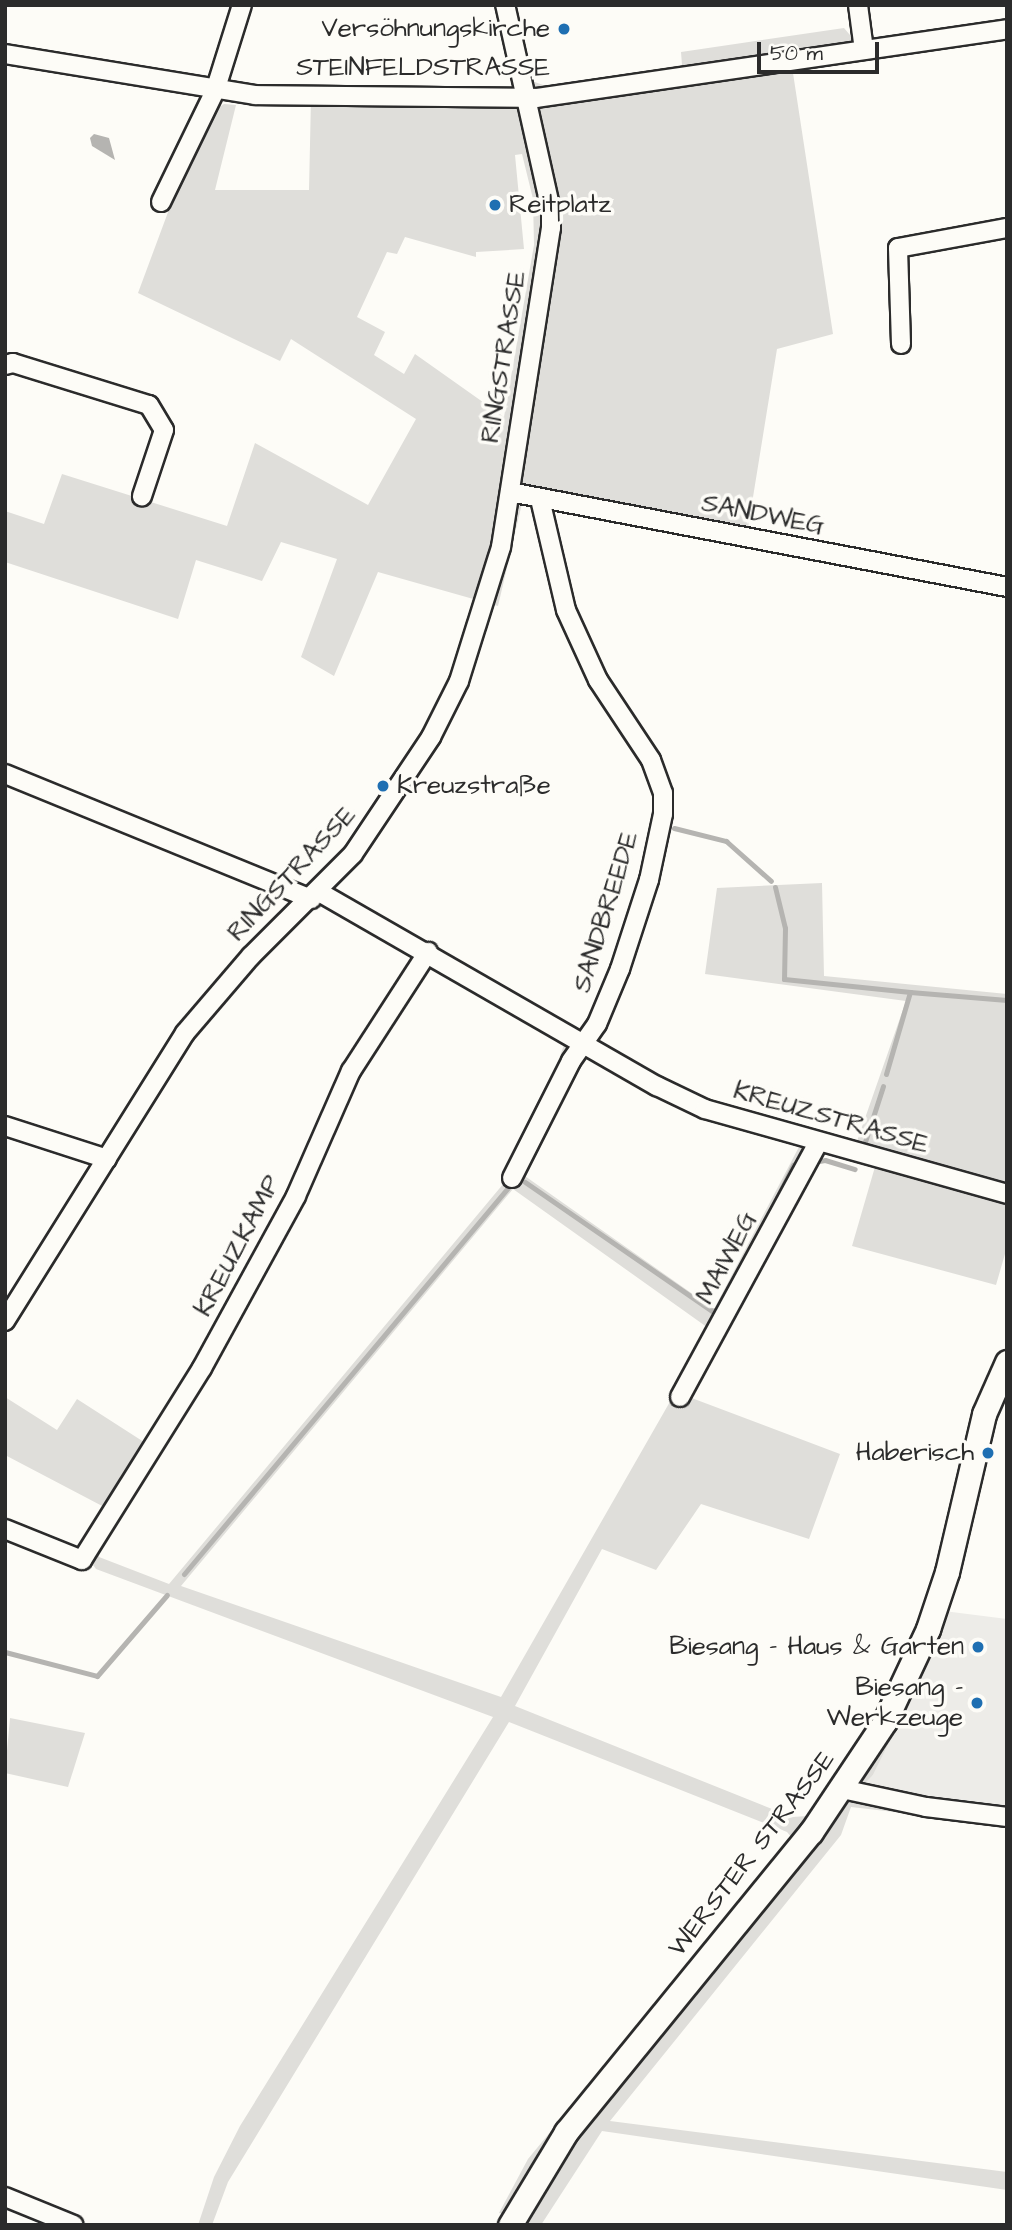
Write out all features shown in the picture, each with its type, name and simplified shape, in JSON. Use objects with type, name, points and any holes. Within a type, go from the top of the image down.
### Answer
[{"type":"main road","name":"WERSTER STRASSE","points":[[510,2225],[566,2132],[842,1789],[885,1721],[922,1648],[947,1572],[984,1414],[1007,1362]]},
{"type":"street","points":[[161,202],[215,91],[242,5]]},
{"type":"street","name":"RINGSTRASSE","points":[[5,1321],[185,1032],[251,956],[315,896],[377,822],[447,706],[484,609],[510,492],[551,219],[505,5]]},
{"type":"street","points":[[858,5],[864,50]]},
{"type":"street","name":"STEINFELDSTRASSE","points":[[5,54],[215,91],[524,97],[1007,29]]},
{"type":"street","points":[[901,344],[898,248],[1007,228]]},
{"type":"street","points":[[5,365],[13,363],[149,405],[163,430],[142,496]]},
{"type":"street","name":"SANDWEG","points":[[510,492],[1007,587]]},
{"type":"street","name":"SANDBREEDE","points":[[512,1178],[616,980],[640,910],[661,825],[663,793],[640,739],[598,680],[566,610],[540,499]]},
{"type":"street","name":"KREUZSTRASSE","points":[[5,774],[315,896],[428,952],[584,1044],[705,1109],[818,1143],[1007,1194]]},
{"type":"street","name":"KREUZKAMP","points":[[5,1529],[82,1560],[202,1368],[296,1196],[351,1071],[428,952]]},
{"type":"street","points":[[5,1126],[107,1159]]},
{"type":"street","name":"MAIWEG","points":[[680,1397],[818,1143]]},
{"type":"street","points":[[842,1789],[926,1807],[1007,1817]]},
{"type":"street","points":[[5,2197],[74,2225]]},
{"type":"shaded area","points":[[844,28],[861,48],[791,60],[833,334],[777,349],[748,528],[1007,578],[1007,596],[523,499],[498,606],[378,572],[334,676],[301,657],[337,559],[281,542],[262,581],[196,560],[178,619],[5,562],[5,511],[44,524],[62,474],[227,526],[255,443],[368,505],[416,419],[291,339],[280,361],[138,293],[187,161],[210,113],[224,104],[236,105],[215,190],[309,190],[311,98],[509,99],[532,81],[546,86],[682,65],[681,52]],"holes":[[[522,154],[533,199],[534,245],[504,417],[415,354],[404,374],[374,355],[385,332],[357,317],[387,252],[397,254],[405,237],[476,257],[476,252],[524,249],[515,155]]]},
{"type":"shaded area","points":[[94,134],[109,138],[115,160],[92,146],[90,138]]},
{"type":"shaded area","points":[[822,883],[824,976],[1007,994],[1007,1247],[996,1285],[852,1246],[879,1153],[856,1144],[906,1001],[705,974],[717,888]]},
{"type":"shaded area","points":[[422,952],[585,1047],[522,1174],[714,1309],[801,1143],[816,1148],[755,1278],[689,1397],[840,1454],[809,1539],[701,1504],[656,1570],[602,1549],[515,1706],[792,1817],[808,1816],[875,1719],[903,1663],[924,1672],[873,1775],[864,1784],[867,1789],[1007,1825],[851,1807],[841,1835],[610,2121],[1007,2172],[1007,2190],[602,2131],[541,2225],[503,2225],[507,2215],[499,2213],[528,2159],[792,1838],[787,1832],[509,1722],[228,2182],[212,2225],[198,2225],[214,2177],[240,2126],[493,1717],[96,1569],[80,1547],[106,1508],[5,1455],[5,1397],[57,1430],[77,1399],[147,1444]],"holes":[[[436,968],[564,1045],[539,1114],[504,1183],[169,1584],[99,1557],[98,1551],[248,1298],[357,1075],[427,971]],[[513,1189],[711,1330],[501,1697],[181,1586]]]},
{"type":"shaded area","points":[[936,1610],[1007,1619],[1007,1810],[881,1794],[863,1784],[873,1775],[923,1672],[915,1668]]},
{"type":"shaded area","points":[[10,1718],[85,1733],[68,1787],[5,1773]]},
{"type":"waterway","points":[[674,828],[726,841],[771,881]]},
{"type":"waterway","points":[[775,887],[785,928],[784,979],[910,992]]},
{"type":"waterway","points":[[886,1074],[910,992],[1007,1000]]},
{"type":"waterway","points":[[863,1148],[883,1086]]},
{"type":"waterway","points":[[813,1162],[825,1160],[855,1169]]},
{"type":"waterway","points":[[756,1240],[793,1165]]},
{"type":"waterway","points":[[525,1182],[712,1311],[722,1308]]},
{"type":"waterway","points":[[184,1574],[512,1183]]},
{"type":"waterway","points":[[5,1652],[97,1676],[167,1595]]},
{"type":"place","name":"Versöhnungskirche","points":[[564,29]]},
{"type":"place","name":"Reitplatz","points":[[495,205]]},
{"type":"place","name":"Kreuzstraße","points":[[383,786]]},
{"type":"place","name":"Haberisch","points":[[988,1453]]},
{"type":"place","name":"Biesang - Haus & Garten","points":[[978,1647]]},
{"type":"place","name":"Biesang - Werkzeuge","points":[[977,1703]]}]
